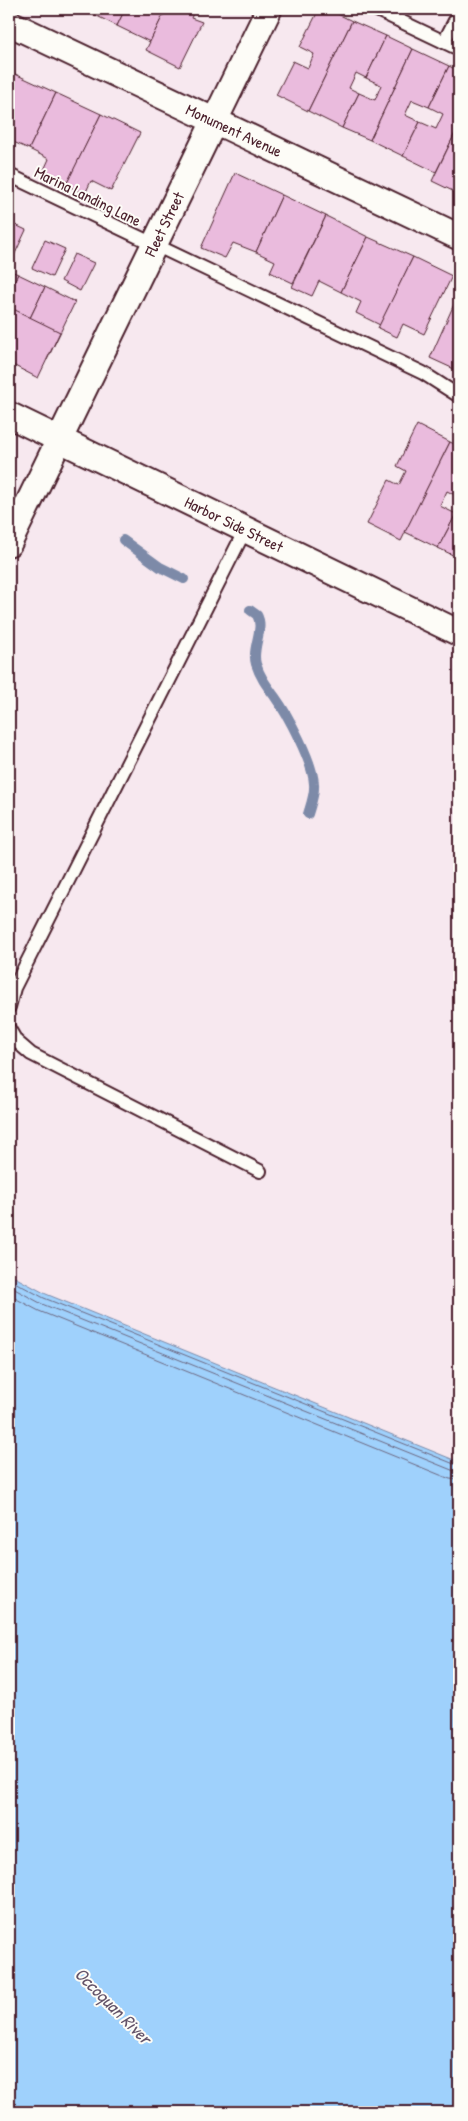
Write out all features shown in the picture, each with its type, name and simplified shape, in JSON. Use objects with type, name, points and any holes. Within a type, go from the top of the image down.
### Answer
[{"type":"street","name":"Fleet Street","points":[[9,543],[269,9]]},
{"type":"street","name":"Monument Avenue","points":[[9,23],[459,237]]},
{"type":"street","name":"Harbor Side Street","points":[[9,415],[459,633]]},
{"type":"lane","points":[[375,9],[459,50]]},
{"type":"lane","points":[[444,42],[459,13]]},
{"type":"lane","name":"Marina Landing Lane","points":[[9,175],[423,373],[459,396]]},
{"type":"lane","points":[[9,1007],[14,988],[245,530]]},
{"type":"lane","points":[[9,1029],[16,1041],[31,1054],[260,1171]]},
{"type":"water","name":"Occoquan River","points":[[9,1274],[46,1294],[459,1462],[459,2112],[9,2112]]},
{"type":"building","points":[[83,9],[125,9],[117,26]]},
{"type":"building","points":[[125,9],[166,9],[150,42],[117,26]]},
{"type":"building","points":[[166,9],[195,9],[191,18],[202,22],[180,67],[146,50]]},
{"type":"building","points":[[319,9],[328,9],[352,21],[308,111],[276,95],[293,61],[308,68],[314,54],[300,47]]},
{"type":"building","points":[[352,21],[386,36],[366,78],[356,73],[349,88],[359,93],[342,128],[308,111]]},
{"type":"building","points":[[386,36],[413,49],[370,140],[342,128],[359,93],[375,100],[381,85],[366,78]]},
{"type":"building","points":[[413,49],[449,66],[429,107],[412,100],[405,115],[420,122],[403,156],[370,140]]},
{"type":"building","points":[[449,66],[459,71],[459,125],[436,172],[403,156],[420,122],[436,129],[443,114],[429,107]]},
{"type":"building","points":[[9,71],[13,73],[9,83]]},
{"type":"building","points":[[13,73],[56,93],[29,149],[9,140],[9,83]]},
{"type":"building","points":[[56,93],[101,114],[68,182],[44,170],[49,159],[29,149]]},
{"type":"building","points":[[101,114],[140,133],[111,191],[91,181],[85,194],[66,185]]},
{"type":"building","points":[[459,125],[459,194],[432,181]]},
{"type":"building","points":[[235,173],[282,195],[256,252],[233,243],[225,258],[201,248]]},
{"type":"building","points":[[282,195],[326,216],[293,283],[270,272],[275,261],[256,252]]},
{"type":"building","points":[[326,216],[368,237],[341,292],[319,281],[312,296],[292,287]]},
{"type":"building","points":[[9,222],[26,230],[13,258],[9,256]]},
{"type":"building","points":[[368,237],[413,257],[380,325],[356,313],[361,302],[341,292]]},
{"type":"building","points":[[45,240],[65,249],[52,277],[32,268]]},
{"type":"building","points":[[74,254],[94,263],[80,291],[61,281]]},
{"type":"building","points":[[413,257],[452,276],[424,334],[403,324],[397,337],[378,328]]},
{"type":"building","points":[[9,270],[18,274],[9,292]]},
{"type":"building","points":[[18,274],[45,287],[17,345],[9,341],[9,292]]},
{"type":"building","points":[[45,287],[75,302],[47,360],[17,345]]},
{"type":"building","points":[[459,293],[459,358],[454,369],[430,358]]},
{"type":"building","points":[[9,307],[60,332],[38,378],[9,363]]},
{"type":"building","points":[[417,425],[450,442],[401,541],[367,524],[389,480],[399,485],[406,471],[397,466]]},
{"type":"building","points":[[450,442],[459,446],[459,497],[447,491],[440,506],[456,514],[438,548],[405,532]]},
{"type":"building","points":[[456,514],[459,516],[459,558],[438,548]]},
{"type":"building","points":[[9,1136],[13,1148],[9,1150]]},
{"type":"waterway","points":[[123,540],[160,567],[184,579]]},
{"type":"waterway","points":[[250,610],[257,615],[260,626],[255,652],[256,664],[264,681],[293,727],[313,775],[314,792],[308,814]]}]
